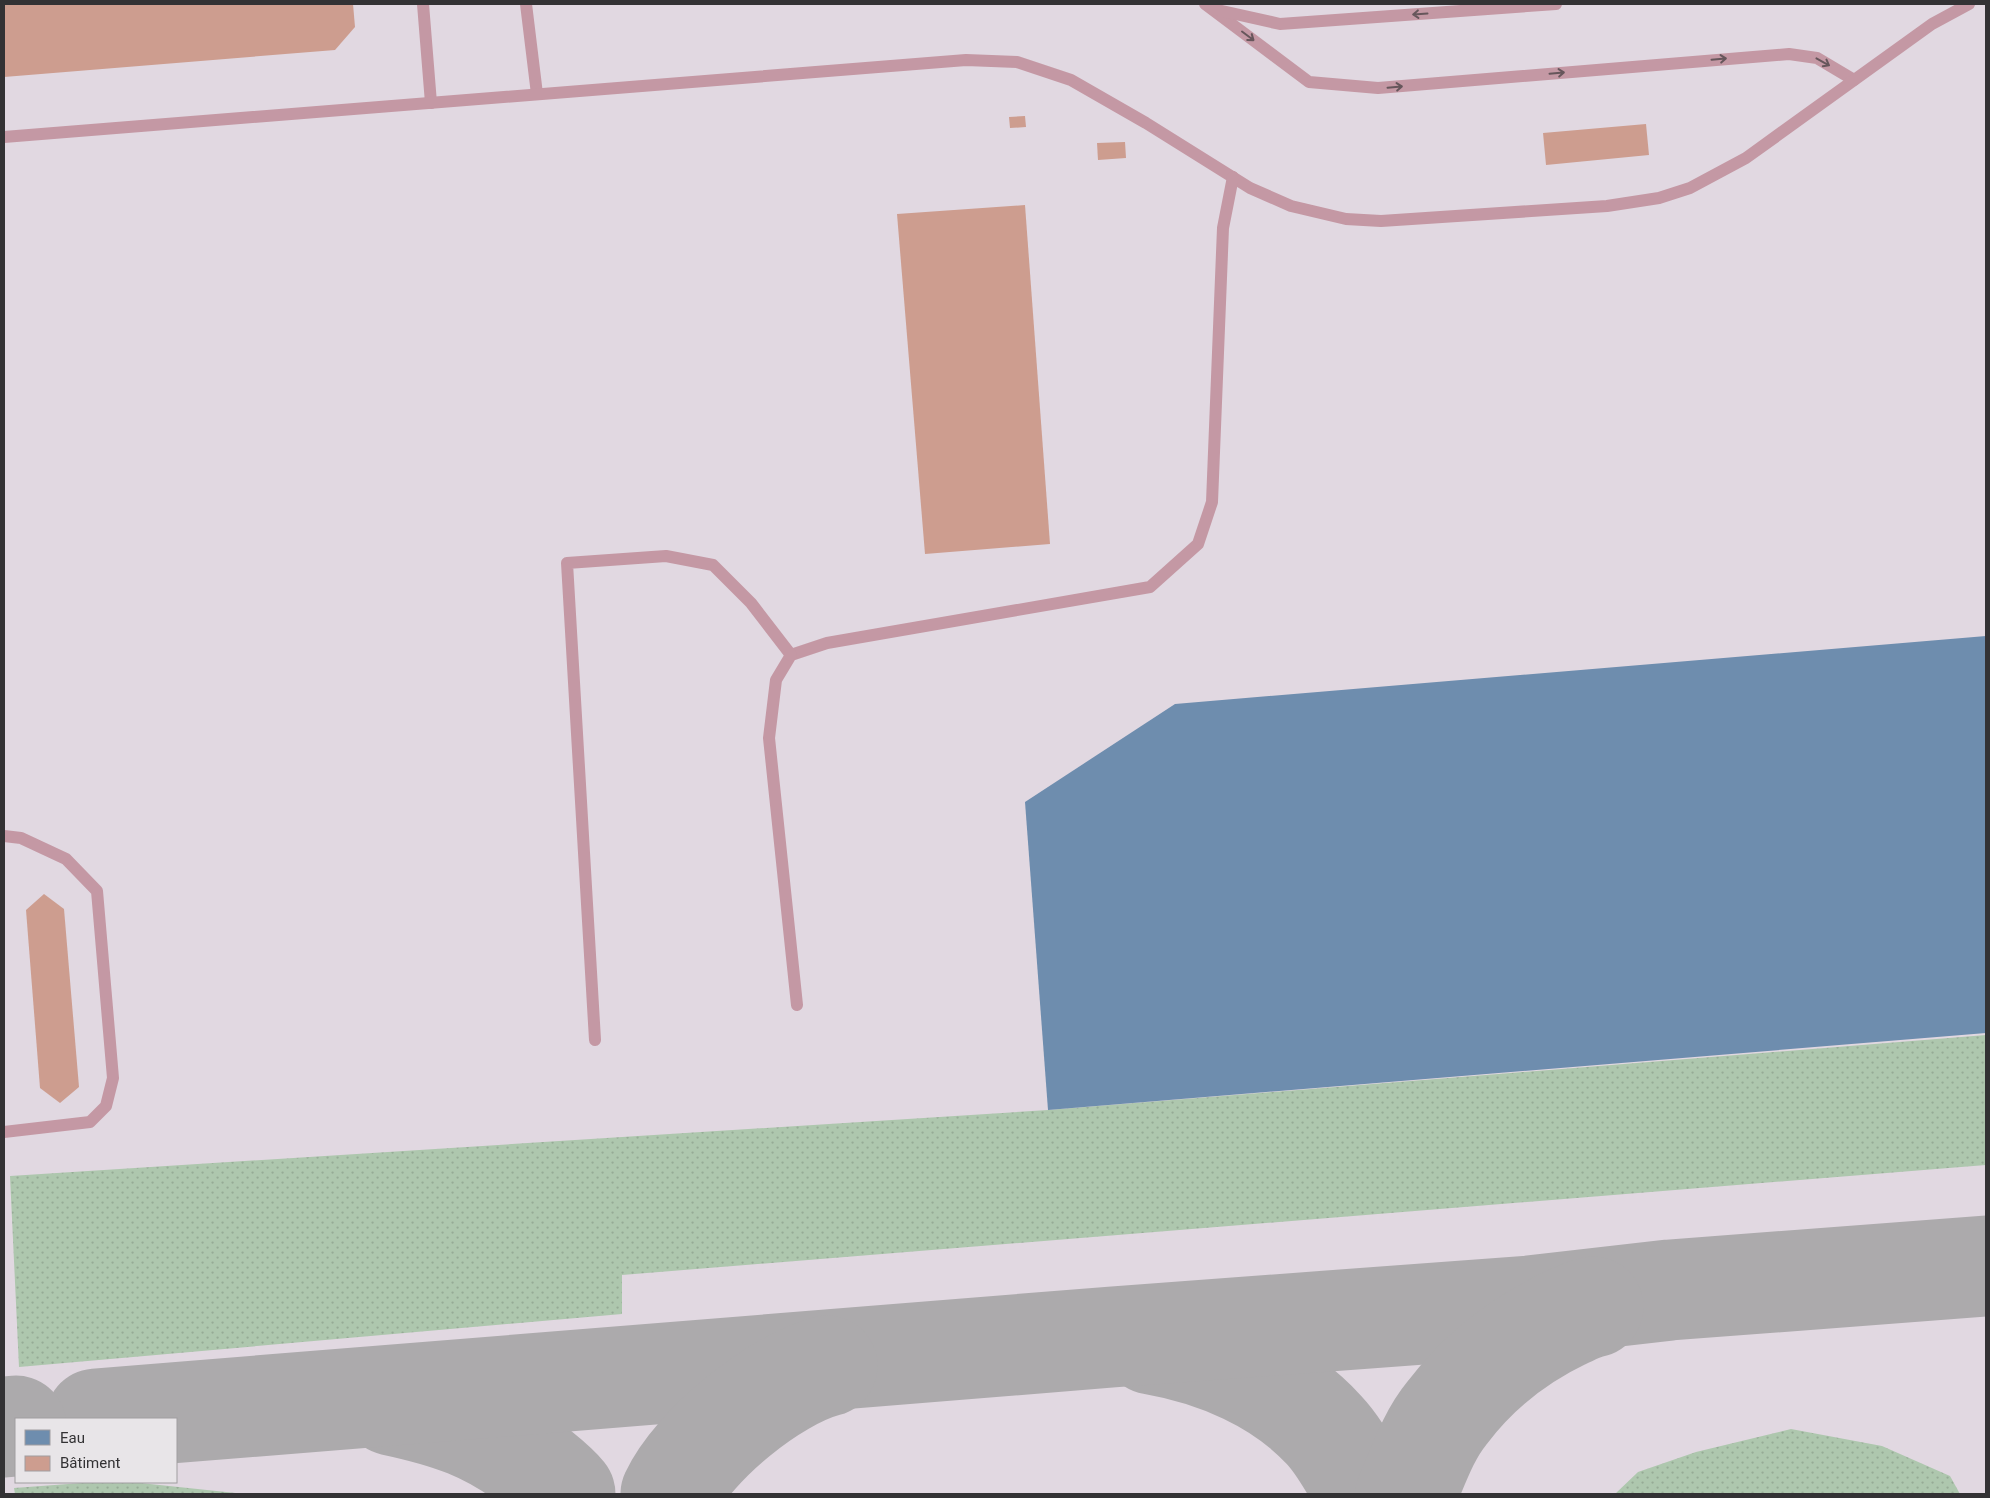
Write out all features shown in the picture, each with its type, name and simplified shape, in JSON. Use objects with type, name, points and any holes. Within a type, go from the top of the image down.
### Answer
[{"type":"lane","points":[[423,4],[431,103]]},
{"type":"lane","points":[[526,4],[537,94]]},
{"type":"lane","points":[[1207,6],[1280,24],[1556,4]]},
{"type":"lane","points":[[4,137],[966,60],[1017,62],[1070,80],[1146,123],[1250,188],[1291,206],[1346,219],[1381,222],[1607,206],[1642,200],[1690,188],[1746,158],[1932,24],[1969,4]]},
{"type":"lane","points":[[1207,6],[1309,82],[1378,88],[1789,54],[1817,58],[1854,80]]},
{"type":"lane","points":[[797,1005],[769,738],[776,680],[791,655],[827,643],[1150,586],[1198,544],[1212,502],[1223,228],[1233,177]]},
{"type":"lane","points":[[596,1040],[567,563],[666,556],[713,565],[752,603],[791,655]]},
{"type":"lane","points":[[4,836],[21,838],[66,859],[97,891],[113,1078],[106,1106],[90,1122],[4,1132]]},
{"type":"shaded area","points":[[4,4],[1986,4],[1986,1494],[4,1494]]},
{"type":"green space","points":[[1986,1035],[1986,1165],[622,1275],[622,1314],[19,1367],[10,1176],[1048,1110]]},
{"type":"green space","points":[[1791,1429],[1882,1446],[1950,1476],[1960,1494],[1615,1494],[1638,1472],[1696,1452]]},
{"type":"green space","points":[[82,1483],[140,1483],[245,1494],[15,1494],[14,1488]]},
{"type":"water","points":[[1986,636],[1986,1033],[1048,1110],[1025,802],[1175,704]]},
{"type":"building","points":[[4,4],[353,4],[355,27],[335,50],[4,77]]},
{"type":"building","points":[[1025,116],[1026,127],[1010,128],[1009,117]]},
{"type":"building","points":[[1646,124],[1649,155],[1546,165],[1543,133]]},
{"type":"building","points":[[1125,142],[1126,158],[1098,160],[1097,143]]},
{"type":"building","points":[[1025,205],[1050,544],[925,554],[897,214]]},
{"type":"building","points":[[44,894],[64,909],[79,1087],[60,1103],[40,1088],[26,910]]},
{"type":"taxiway","points":[[108,1418],[1112,1337],[1530,1306],[1670,1290],[1986,1266]]},
{"type":"taxiway","points":[[1406,1494],[1434,1432],[1447,1413],[1472,1384],[1500,1358],[1532,1336],[1565,1318],[1593,1307]]},
{"type":"taxiway","points":[[1152,1344],[1199,1355],[1223,1363],[1267,1385],[1287,1398],[1307,1413],[1330,1437],[1366,1494]]},
{"type":"taxiway","points":[[671,1494],[682,1475],[698,1455],[738,1417],[784,1385],[827,1366]]},
{"type":"taxiway","points":[[392,1405],[449,1420],[484,1434],[534,1466],[565,1494]]},
{"type":"taxiway","points":[[4,1427],[15,1426]]}]
